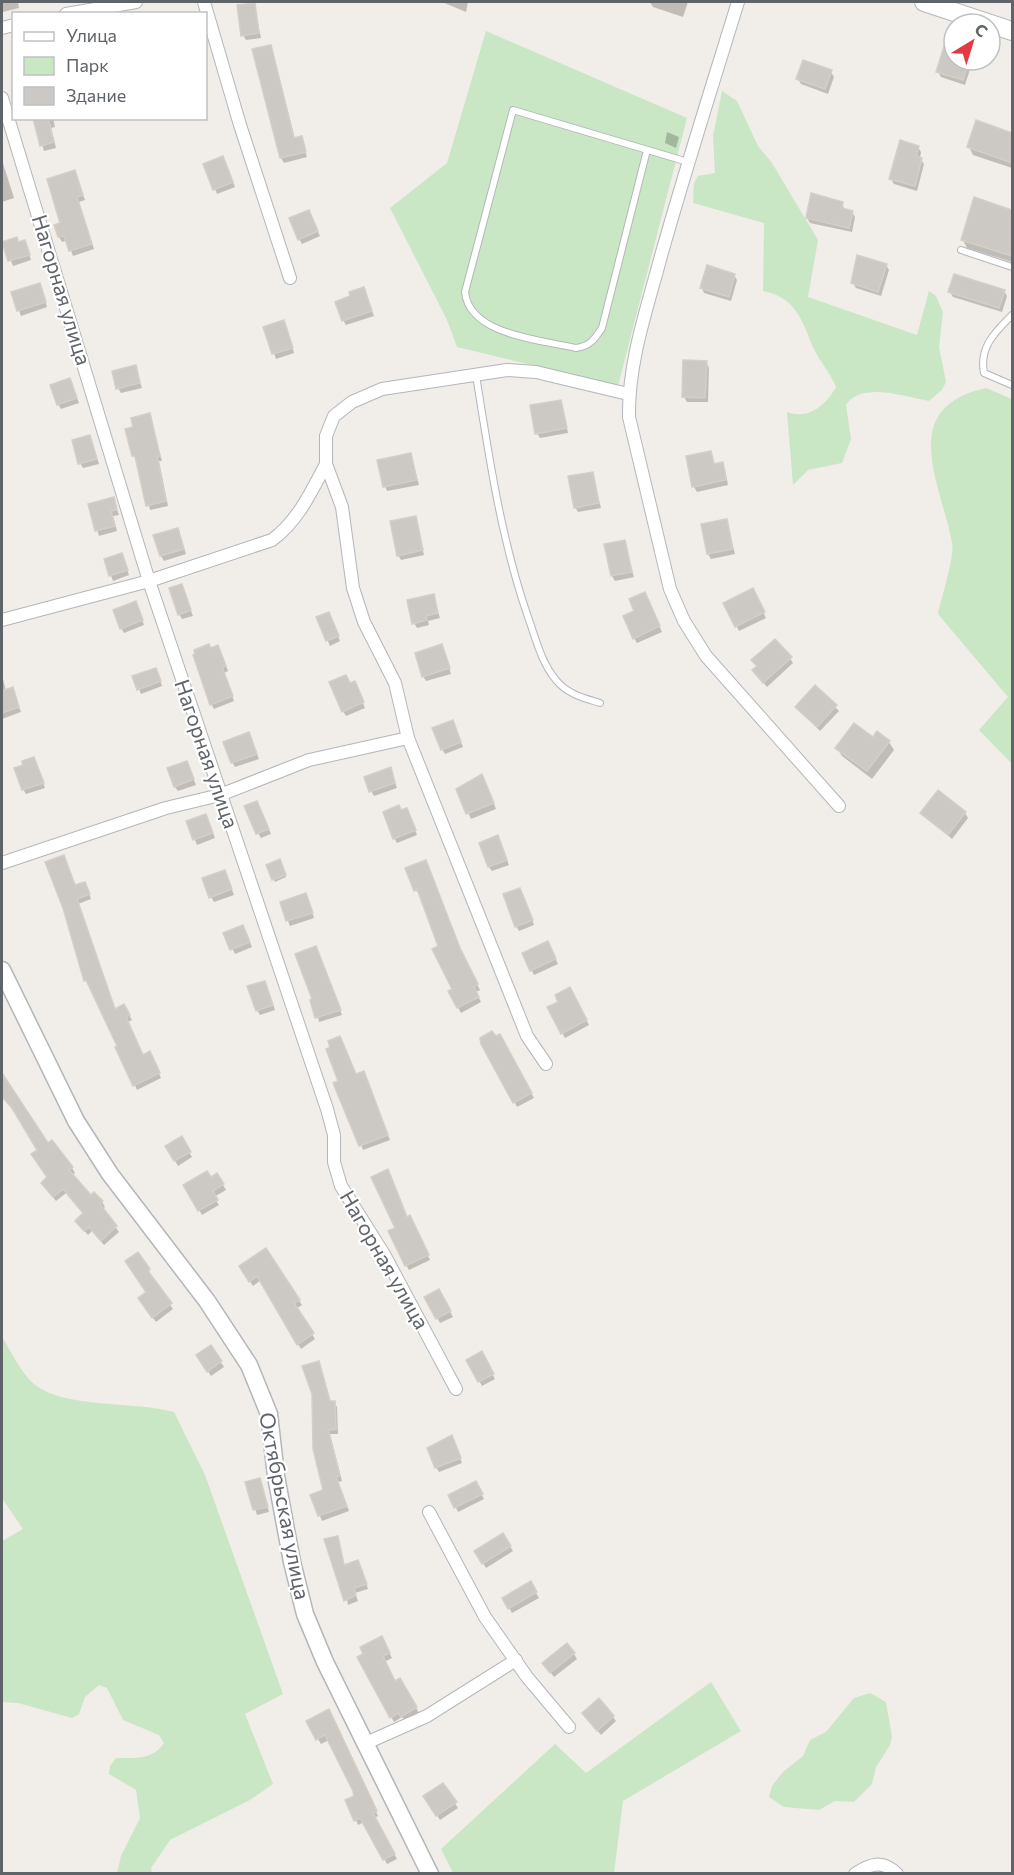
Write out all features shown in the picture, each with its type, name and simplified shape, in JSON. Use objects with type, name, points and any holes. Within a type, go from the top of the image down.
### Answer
[{"type":"main road","points":[[930,3],[1012,31]]},
{"type":"street","points":[[78,12],[136,2]]},
{"type":"street","points":[[738,2],[688,162],[638,338],[628,394],[628,417],[670,589],[684,621],[706,656],[839,806]]},
{"type":"street","points":[[207,12],[240,125],[290,278]]},
{"type":"street","name":"Нагорная улица","points":[[2,98],[149,581],[327,1109],[334,1135],[334,1162],[341,1186],[385,1256],[456,1389]]},
{"type":"street","points":[[546,1064],[527,1036],[408,738],[395,683],[364,622],[353,588],[342,507],[326,465],[326,436],[334,416],[352,402],[382,389],[507,370],[536,372],[628,394]]},
{"type":"street","points":[[2,620],[149,581],[272,540],[285,530],[298,515],[326,465]]},
{"type":"street","points":[[2,863],[166,808],[220,795],[309,760],[408,738]]},
{"type":"street","name":"Октябрьская улица","points":[[2,970],[76,1121],[110,1174],[207,1301],[249,1365],[269,1414],[276,1476],[292,1562],[305,1614],[364,1744],[430,1874]]},
{"type":"street","points":[[429,1512],[486,1617],[516,1660],[569,1727]]},
{"type":"street","points":[[364,1744],[427,1716],[516,1660]]},
{"type":"street","points":[[855,1874],[871,1864],[881,1864],[897,1874]]},
{"type":"lane","points":[[647,150],[602,328],[593,341],[586,347],[576,348],[500,330],[482,322],[472,313],[466,304],[465,292],[513,110],[688,162]]},
{"type":"lane","points":[[961,250],[1012,267]]},
{"type":"lane","points":[[1012,316],[991,336],[982,361],[984,373],[1012,386]]},
{"type":"lane","points":[[476,375],[496,499],[522,600],[543,660],[557,682],[573,694],[600,703]]},
{"type":"green space","points":[[486,31],[687,118],[618,386],[457,347],[447,320],[390,208],[447,163]]},
{"type":"green space","points":[[722,91],[737,101],[758,146],[772,163],[818,240],[808,297],[917,335],[929,291],[936,296],[943,312],[939,347],[946,382],[942,390],[929,401],[885,392],[862,394],[853,398],[846,405],[851,439],[842,463],[808,470],[793,485],[787,412],[803,414],[816,409],[827,400],[836,387],[815,352],[797,312],[784,299],[763,291],[764,223],[693,203],[694,183],[698,176],[715,173],[713,136]]},
{"type":"green space","points":[[986,388],[1012,399],[1012,764],[979,730],[1008,697],[938,614],[950,567],[952,543],[934,474],[931,451],[933,431],[941,412],[958,398]]},
{"type":"green space","points":[[2,1337],[25,1374],[34,1384],[47,1392],[81,1401],[140,1406],[174,1412],[205,1475],[283,1694],[245,1714],[273,1784],[250,1800],[170,1840],[151,1868],[152,1873],[117,1873],[121,1856],[140,1818],[136,1790],[109,1774],[110,1766],[116,1758],[143,1757],[160,1749],[164,1743],[159,1735],[123,1720],[107,1688],[99,1685],[85,1697],[79,1714],[72,1718],[18,1703],[2,1702],[2,1541],[23,1529],[2,1498]]},
{"type":"green space","points":[[711,1682],[741,1731],[623,1801],[614,1873],[453,1873],[441,1849],[555,1744],[586,1773]]},
{"type":"green space","points":[[870,1693],[886,1702],[892,1737],[890,1745],[876,1767],[872,1784],[854,1802],[835,1801],[819,1810],[784,1807],[769,1797],[772,1786],[783,1772],[803,1756],[810,1740],[826,1732],[854,1698]]},
{"type":"building","points":[[255,3],[259,33],[241,36],[237,5]]},
{"type":"building","points":[[271,45],[294,138],[302,136],[306,152],[280,158],[252,49]]},
{"type":"building","points":[[942,53],[942,72],[965,72],[963,80],[936,72]]},
{"type":"building","points":[[803,60],[832,70],[825,89],[796,79]]},
{"type":"building","points":[[34,120],[48,120],[54,142],[40,146]]},
{"type":"building","points":[[976,120],[1012,133],[1012,163],[967,147]]},
{"type":"building","points":[[900,140],[919,146],[916,156],[922,158],[915,186],[889,179]]},
{"type":"building","points":[[223,156],[233,182],[213,190],[203,164]]},
{"type":"building","points":[[75,170],[83,195],[77,197],[92,244],[69,251],[64,236],[58,237],[54,225],[60,223],[47,179]]},
{"type":"building","points":[[811,193],[843,202],[842,208],[853,211],[849,228],[806,218]]},
{"type":"building","points":[[974,197],[1012,210],[1012,256],[961,240]]},
{"type":"building","points":[[309,210],[318,231],[298,240],[289,218]]},
{"type":"building","points":[[17,237],[18,242],[25,240],[30,255],[8,261],[2,242]]},
{"type":"building","points":[[857,255],[887,264],[878,292],[851,283]]},
{"type":"building","points":[[707,265],[735,274],[729,297],[700,288]]},
{"type":"building","points":[[954,274],[1005,290],[999,308],[948,292]]},
{"type":"building","points":[[40,283],[46,302],[17,311],[11,292]]},
{"type":"building","points":[[364,287],[372,311],[342,321],[335,302],[350,296],[349,292]]},
{"type":"building","points":[[284,320],[293,348],[272,354],[263,327]]},
{"type":"building","points":[[683,360],[707,361],[705,398],[682,397]]},
{"type":"building","points":[[136,365],[140,383],[116,389],[112,371]]},
{"type":"building","points":[[70,378],[77,398],[57,405],[50,385]]},
{"type":"building","points":[[561,400],[567,428],[535,434],[530,405]]},
{"type":"building","points":[[150,413],[160,456],[157,456],[166,501],[146,506],[135,456],[132,456],[125,429],[133,427],[131,418]]},
{"type":"building","points":[[90,435],[97,459],[78,464],[72,440]]},
{"type":"building","points":[[711,451],[714,464],[723,462],[726,480],[692,487],[686,456]]},
{"type":"building","points":[[411,453],[417,480],[383,487],[377,460]]},
{"type":"building","points":[[593,472],[599,503],[574,508],[568,476]]},
{"type":"building","points":[[114,497],[117,510],[111,511],[115,526],[95,531],[88,504]]},
{"type":"building","points":[[416,516],[423,550],[397,556],[390,521]]},
{"type":"building","points":[[727,519],[733,549],[707,554],[701,524]]},
{"type":"building","points":[[178,528],[184,549],[160,556],[153,535]]},
{"type":"building","points":[[625,540],[632,572],[611,576],[604,544]]},
{"type":"building","points":[[122,553],[128,570],[109,576],[104,559]]},
{"type":"building","points":[[182,584],[191,610],[178,615],[169,588]]},
{"type":"building","points":[[753,588],[765,612],[735,627],[723,603]]},
{"type":"building","points":[[645,592],[660,626],[633,639],[623,616],[634,611],[629,599]]},
{"type":"building","points":[[434,594],[438,613],[426,616],[427,620],[412,624],[407,600]]},
{"type":"building","points":[[136,601],[143,620],[120,629],[113,610]]},
{"type":"building","points":[[329,612],[339,636],[326,641],[316,617]]},
{"type":"building","points":[[775,639],[792,657],[763,683],[752,670],[757,666],[751,660]]},
{"type":"building","points":[[209,644],[211,648],[218,645],[226,666],[222,667],[233,696],[210,705],[193,655],[194,650]]},
{"type":"building","points":[[442,644],[450,668],[422,677],[415,653]]},
{"type":"building","points":[[156,668],[161,681],[137,690],[132,676]]},
{"type":"building","points":[[346,675],[350,683],[355,681],[364,702],[342,712],[329,682]]},
{"type":"building","points":[[815,685],[837,705],[817,727],[795,707]]},
{"type":"building","points":[[13,687],[19,707],[2,713],[2,691]]},
{"type":"building","points":[[453,720],[461,742],[441,750],[432,728]]},
{"type":"building","points":[[854,723],[873,737],[877,731],[890,741],[867,771],[835,748]]},
{"type":"building","points":[[249,732],[257,754],[231,763],[223,742]]},
{"type":"building","points":[[34,757],[44,783],[22,790],[14,768],[23,765],[22,761]]},
{"type":"building","points":[[187,761],[194,779],[174,787],[167,768]]},
{"type":"building","points":[[391,767],[395,783],[369,792],[364,777]]},
{"type":"building","points":[[482,774],[494,803],[466,814],[456,789]]},
{"type":"building","points":[[938,790],[966,812],[948,835],[920,813]]},
{"type":"building","points":[[257,801],[269,829],[256,834],[244,806]]},
{"type":"building","points":[[399,805],[401,810],[407,808],[416,830],[393,839],[383,812]]},
{"type":"building","points":[[206,814],[213,833],[193,840],[186,821]]},
{"type":"building","points":[[498,835],[507,860],[488,867],[479,843]]},
{"type":"building","points":[[64,855],[75,885],[85,882],[90,894],[77,899],[115,1009],[124,1004],[130,1015],[126,1017],[143,1055],[150,1051],[160,1073],[133,1086],[115,1047],[117,1046],[86,980],[84,981],[63,908],[45,862]]},
{"type":"building","points":[[280,859],[286,875],[272,880],[266,865]]},
{"type":"building","points":[[426,860],[460,948],[478,984],[474,987],[479,997],[457,1008],[448,991],[452,989],[432,949],[438,946],[417,889],[414,891],[405,868]]},
{"type":"building","points":[[225,870],[232,889],[209,898],[202,878]]},
{"type":"building","points":[[520,888],[533,920],[515,927],[503,894]]},
{"type":"building","points":[[306,893],[313,913],[286,921],[280,902]]},
{"type":"building","points":[[243,925],[250,942],[230,950],[223,933]]},
{"type":"building","points":[[548,941],[556,959],[530,971],[522,953]]},
{"type":"building","points":[[316,946],[341,1010],[315,1018],[310,1000],[312,999],[295,954]]},
{"type":"building","points":[[265,981],[273,1005],[256,1011],[247,986]]},
{"type":"building","points":[[570,987],[587,1020],[561,1034],[547,1007],[558,1002],[555,995]]},
{"type":"building","points":[[492,1031],[496,1036],[500,1034],[532,1093],[513,1103],[481,1044],[480,1038]]},
{"type":"building","points":[[340,1036],[356,1074],[364,1071],[388,1135],[359,1146],[333,1083],[338,1081],[326,1049],[330,1047],[328,1041]]},
{"type":"building","points":[[2,1073],[48,1143],[52,1140],[73,1167],[69,1170],[91,1195],[94,1192],[103,1201],[100,1204],[117,1226],[101,1241],[89,1227],[84,1231],[75,1221],[83,1213],[63,1189],[53,1197],[41,1183],[47,1177],[31,1154],[37,1150],[12,1108],[2,1097]]},
{"type":"building","points":[[182,1136],[191,1152],[174,1161],[165,1146]]},
{"type":"building","points":[[388,1169],[407,1217],[410,1215],[429,1255],[405,1266],[388,1231],[395,1228],[371,1177]]},
{"type":"building","points":[[207,1171],[211,1177],[217,1173],[224,1184],[213,1191],[218,1200],[198,1211],[183,1185]]},
{"type":"building","points":[[266,1248],[300,1300],[294,1303],[314,1333],[297,1345],[257,1276],[249,1282],[239,1266]]},
{"type":"building","points":[[138,1252],[150,1269],[148,1271],[172,1303],[152,1318],[138,1298],[146,1292],[125,1261]]},
{"type":"building","points":[[439,1289],[451,1311],[436,1319],[424,1297]]},
{"type":"building","points":[[211,1345],[222,1361],[207,1372],[196,1355]]},
{"type":"building","points":[[482,1351],[494,1374],[478,1382],[466,1360]]},
{"type":"building","points":[[319,1361],[330,1401],[335,1401],[336,1429],[328,1430],[340,1476],[336,1477],[347,1506],[318,1516],[310,1495],[323,1490],[313,1449],[312,1394],[302,1366]]},
{"type":"building","points":[[452,1435],[461,1458],[435,1468],[427,1448]]},
{"type":"building","points":[[260,1478],[268,1507],[253,1510],[245,1482]]},
{"type":"building","points":[[476,1481],[483,1494],[454,1508],[448,1495]]},
{"type":"building","points":[[503,1533],[511,1546],[482,1564],[474,1551]]},
{"type":"building","points":[[338,1536],[344,1565],[358,1560],[367,1584],[354,1588],[356,1595],[344,1601],[324,1539]]},
{"type":"building","points":[[531,1581],[537,1592],[508,1609],[502,1598]]},
{"type":"building","points":[[382,1636],[390,1653],[383,1656],[395,1681],[400,1678],[417,1707],[401,1717],[398,1713],[390,1718],[357,1657],[363,1654],[360,1647]]},
{"type":"building","points":[[567,1643],[575,1653],[550,1673],[542,1663]]},
{"type":"building","points":[[599,1698],[614,1716],[597,1731],[582,1713]]},
{"type":"building","points":[[329,1709],[377,1811],[373,1813],[395,1854],[383,1860],[360,1818],[354,1821],[345,1800],[354,1796],[353,1791],[325,1735],[316,1740],[306,1721]]},
{"type":"building","points":[[443,1783],[457,1802],[436,1816],[423,1796]]}]
